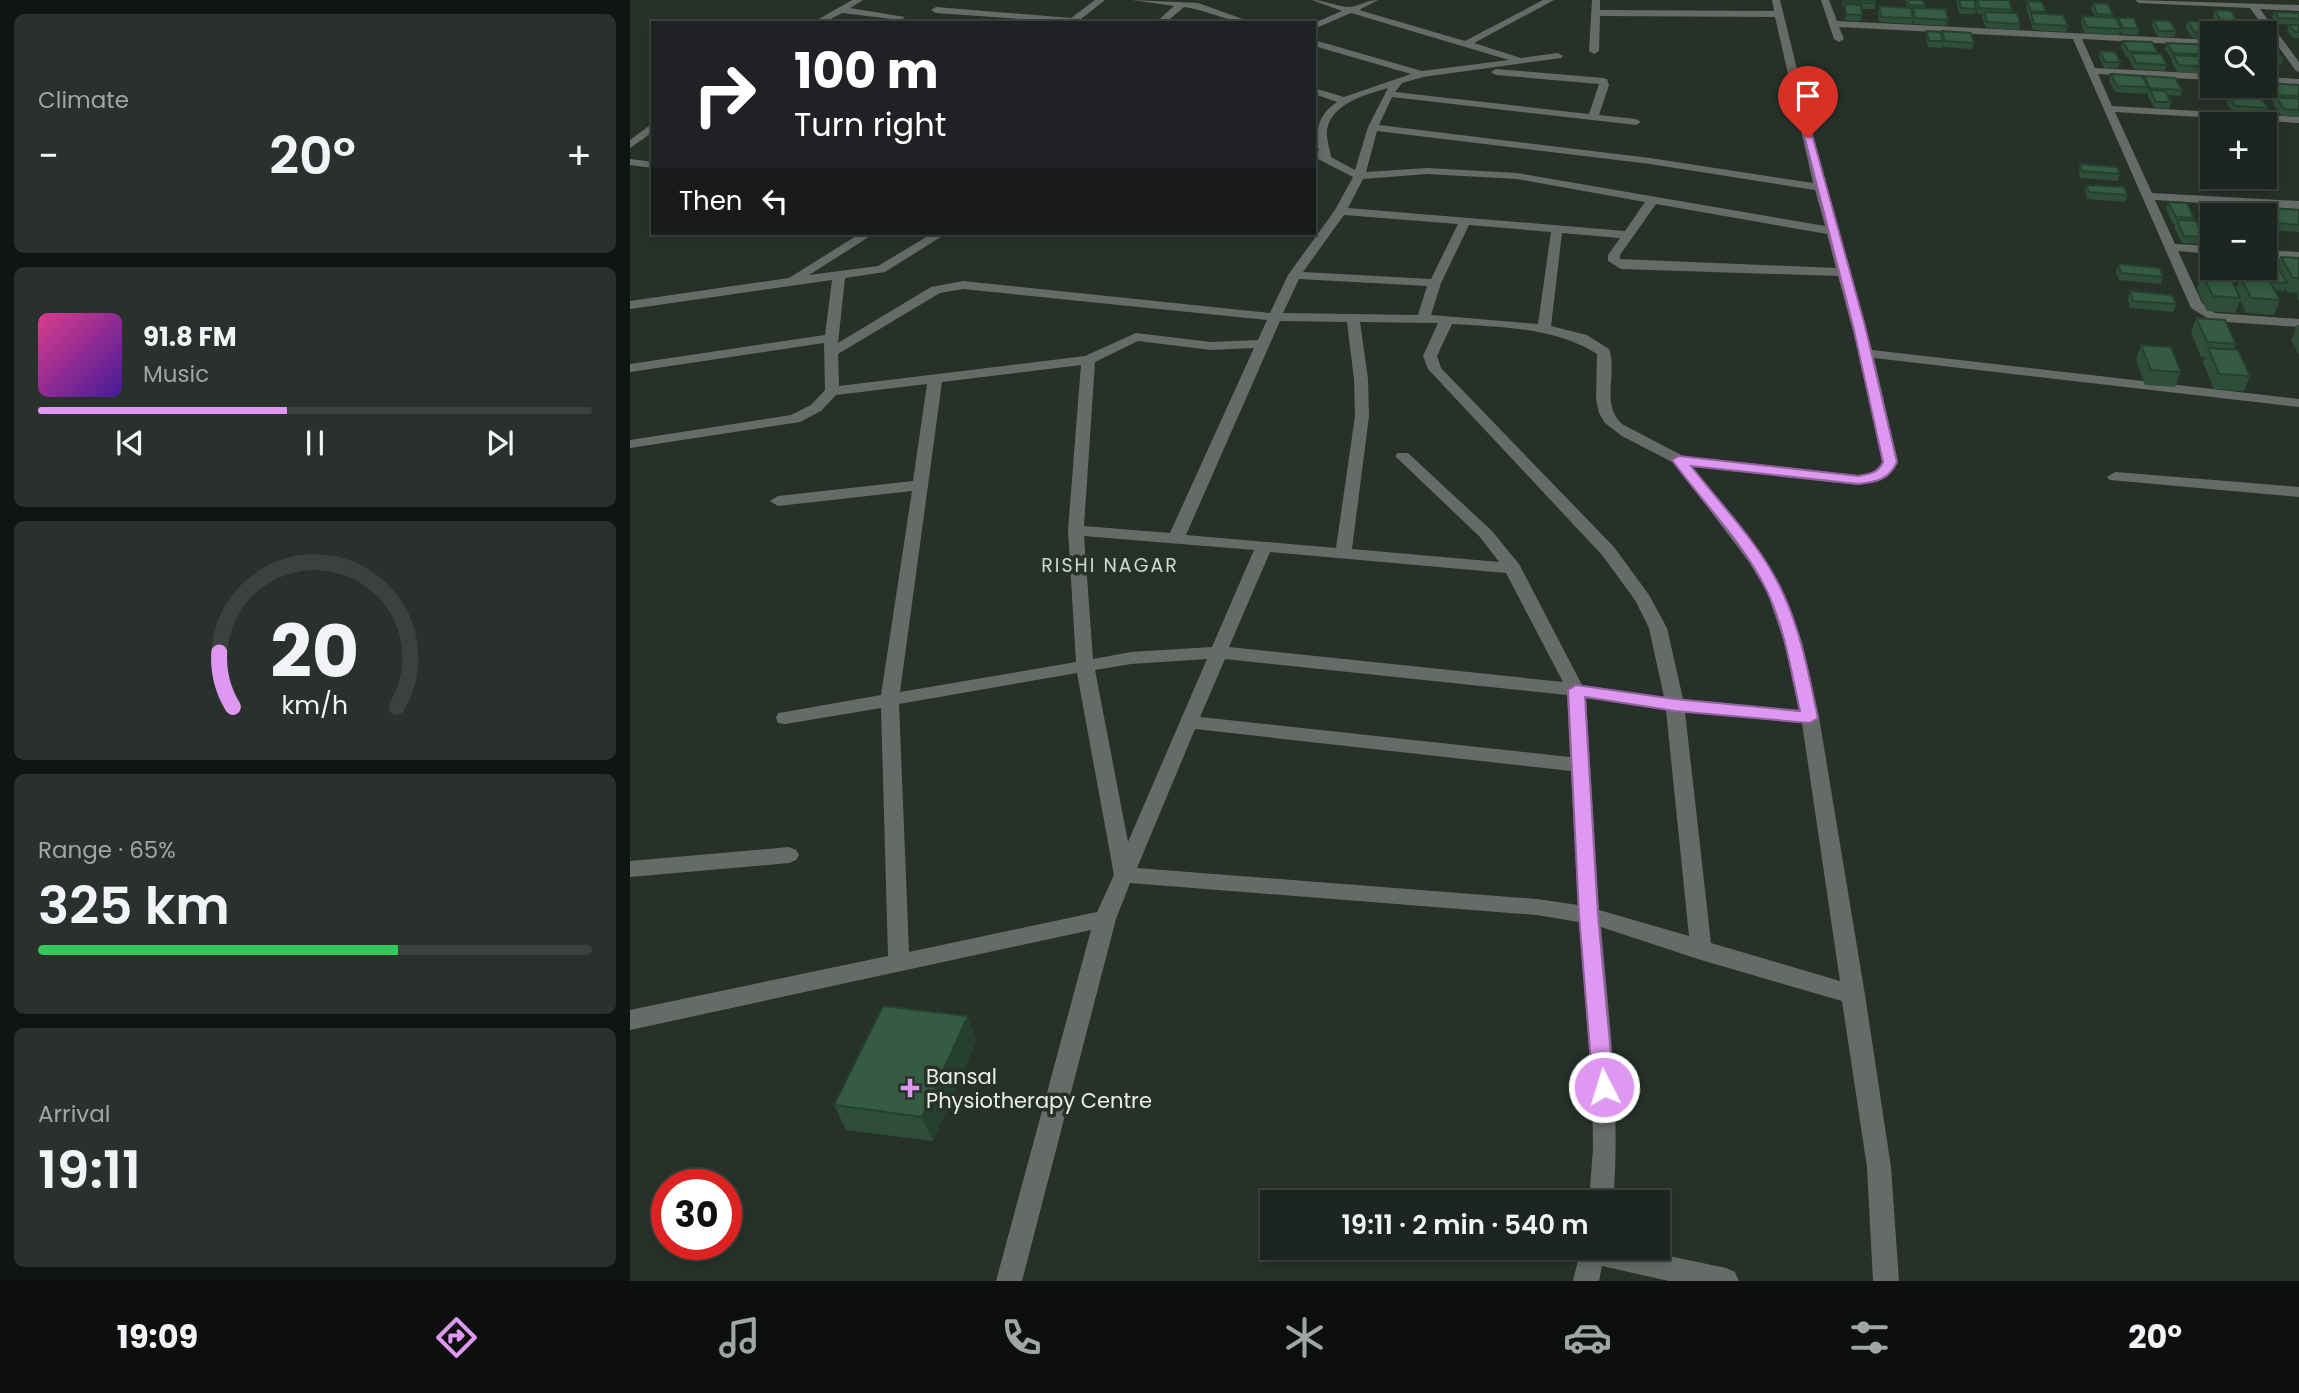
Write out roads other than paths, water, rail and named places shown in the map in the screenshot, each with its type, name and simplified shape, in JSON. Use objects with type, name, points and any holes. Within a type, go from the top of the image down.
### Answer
[{"type":"street","points":[[820,21],[859,0]]},
{"type":"street","points":[[1072,21],[1101,0]]},
{"type":"street","points":[[1136,0],[1207,8],[1245,21]]},
{"type":"street","points":[[1316,0],[1523,61]]},
{"type":"street","points":[[1316,25],[1374,0]]},
{"type":"street","points":[[1466,44],[1550,0]]},
{"type":"street","points":[[1594,51],[1596,0]]},
{"type":"street","points":[[1679,460],[1858,480],[1875,478],[1886,471],[1890,462],[1866,353],[1820,187],[1777,14],[1776,0]]},
{"type":"street","points":[[1825,0],[1839,40]]},
{"type":"street","points":[[2139,0],[2299,8]]},
{"type":"street","points":[[1161,21],[1182,4]]},
{"type":"street","points":[[2253,6],[2299,69]]},
{"type":"street","points":[[840,10],[900,17]]},
{"type":"street","points":[[936,10],[1060,21]]},
{"type":"street","points":[[1597,13],[1777,14]]},
{"type":"street","points":[[1834,24],[2200,42]]},
{"type":"street","points":[[2077,36],[2196,305],[2212,317],[2299,323]]},
{"type":"street","points":[[1316,44],[1422,74]]},
{"type":"street","points":[[2277,46],[2282,46]]},
{"type":"street","points":[[1558,56],[1422,74],[1346,101],[1332,111],[1322,126],[1320,155],[1359,176],[1427,171],[1491,173],[1833,232]]},
{"type":"street","points":[[1469,69],[1602,81],[1604,85],[1593,117]]},
{"type":"street","points":[[2092,71],[2200,76]]},
{"type":"street","points":[[1175,539],[1294,275],[1341,211],[1359,176],[1373,127],[1388,94],[1398,81]]},
{"type":"street","points":[[2277,81],[2299,82]]},
{"type":"street","points":[[1316,92],[1346,101]]},
{"type":"street","points":[[1388,94],[1636,122]]},
{"type":"street","points":[[2109,110],[2299,120]]},
{"type":"street","points":[[1373,127],[1650,161],[1820,187]]},
{"type":"street","points":[[630,145],[650,130]]},
{"type":"street","points":[[630,162],[651,165]]},
{"type":"street","points":[[2147,196],[2299,205]]},
{"type":"street","points":[[1653,199],[1614,255],[1614,261],[1621,264],[1845,272]]},
{"type":"street","points":[[1341,211],[1628,235]]},
{"type":"street","points":[[1423,317],[1435,283],[1465,222]]},
{"type":"street","points":[[1544,329],[1557,229]]},
{"type":"street","points":[[789,282],[866,235]]},
{"type":"street","points":[[630,305],[881,269],[939,235]]},
{"type":"street","points":[[2170,247],[2200,249]]},
{"type":"street","points":[[2277,255],[2299,256]]},
{"type":"street","points":[[1294,275],[1435,283]]},
{"type":"street","points":[[832,391],[831,338],[839,276]]},
{"type":"street","points":[[831,353],[936,290],[954,286],[1275,317],[1447,319],[1544,329],[1598,345],[1604,352],[1605,411],[1608,421],[1618,429],[1669,452],[1679,460],[1756,559],[1775,592],[1793,642],[1810,718],[1854,995],[1879,1167],[1886,1281]]},
{"type":"street","points":[[1343,555],[1362,416],[1361,379],[1353,318]]},
{"type":"street","points":[[1447,319],[1430,356],[1435,369],[1628,575],[1658,628],[1675,705],[1701,951]]},
{"type":"street","points":[[630,444],[794,419],[816,408],[832,391],[1088,360],[1141,337],[1201,345],[1263,344]]},
{"type":"street","points":[[630,368],[831,338]]},
{"type":"street","points":[[1866,353],[2299,403]]},
{"type":"street","points":[[1088,360],[1076,530],[1085,666],[1124,875]]},
{"type":"street","points":[[899,962],[890,698],[935,379]]},
{"type":"street","points":[[1403,456],[1486,534],[1513,569],[1576,690],[1588,915],[1604,1087],[1605,1148],[1602,1190]]},
{"type":"street","points":[[2115,477],[2299,492]]},
{"type":"street","points":[[778,501],[920,485]]},
{"type":"street","points":[[1076,530],[1513,569]]},
{"type":"street","points":[[1016,1280],[1105,919],[1263,548]]},
{"type":"street","points":[[785,718],[1085,666],[1177,653],[1218,652],[1810,718]]},
{"type":"street","points":[[1188,722],[1580,765]]},
{"type":"street","points":[[630,869],[789,855]]},
{"type":"street","points":[[1124,875],[1537,907],[1588,915],[1854,995]]},
{"type":"street","points":[[630,1020],[1105,919]]},
{"type":"street","points":[[1586,1281],[1591,1260]]},
{"type":"street","points":[[1636,1260],[1726,1281]]},
{"type":"place","name":"Bansal Physiotherapy Centre","points":[[910,1088]]},
{"type":"district","name":"RISHI NAGAR","points":[[1110,565]]}]
